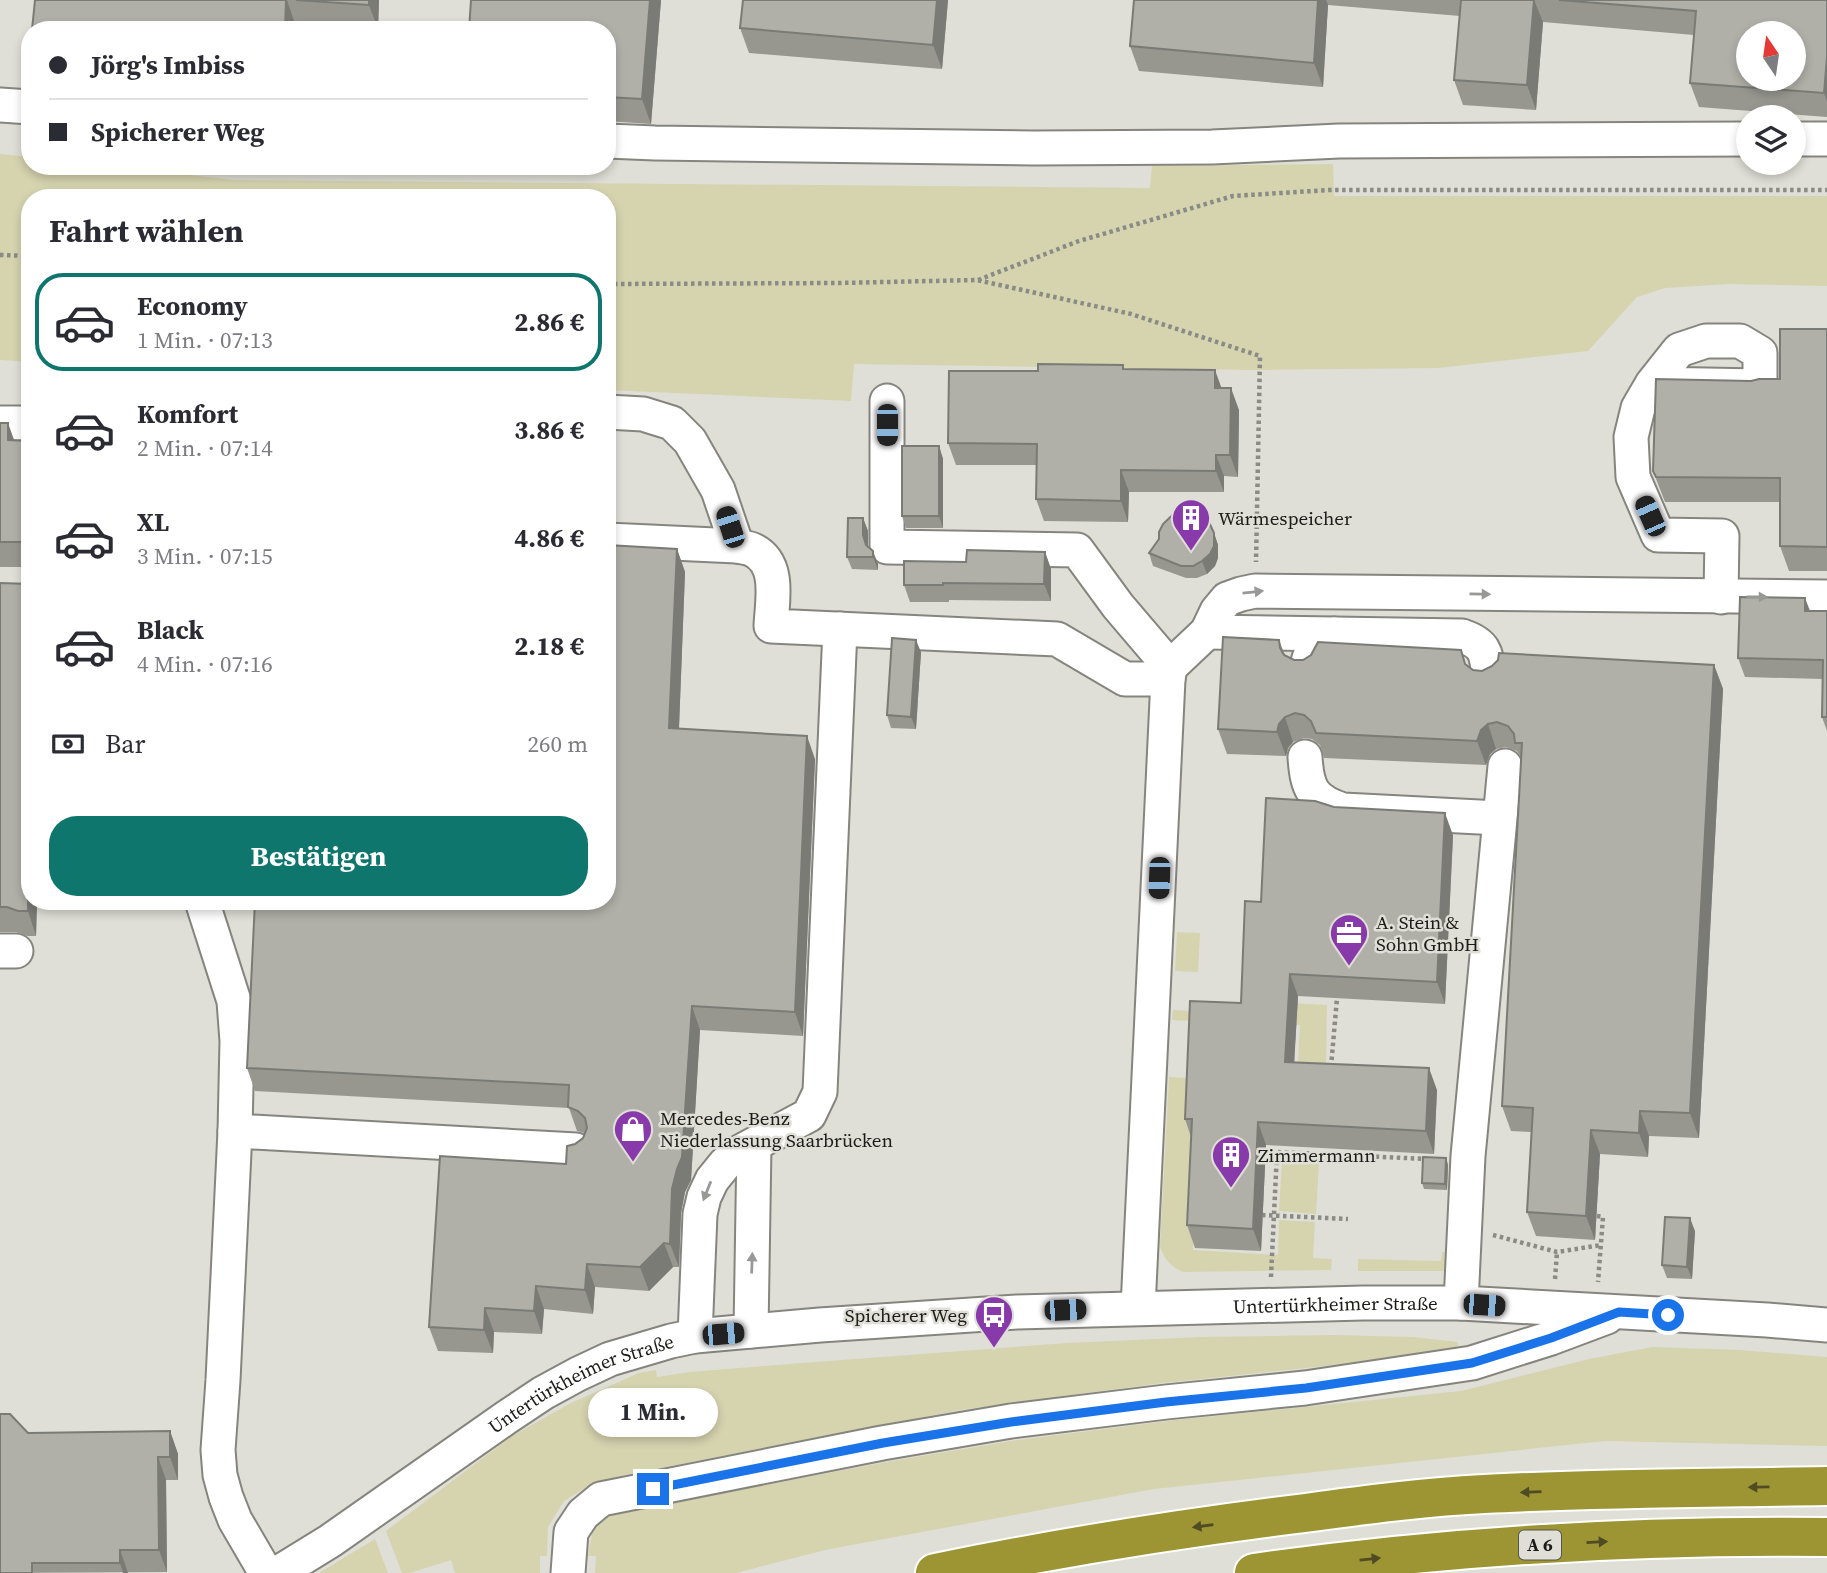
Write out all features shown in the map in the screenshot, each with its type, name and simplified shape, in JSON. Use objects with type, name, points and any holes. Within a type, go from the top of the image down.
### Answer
[{"type":"highway","points":[[935,1573],[1137,1536],[1402,1502],[1495,1494],[1827,1486]]},
{"type":"highway","name":"A 6","points":[[1254,1573],[1518,1546],[1640,1539],[1827,1537]]},
{"type":"street","points":[[0,105],[21,106]]},
{"type":"street","points":[[616,141],[1109,148],[1212,147],[1339,141],[1736,139]]},
{"type":"street","points":[[1806,139],[1827,139]]},
{"type":"street","points":[[1652,384],[1638,408],[1631,437],[1633,477],[1658,535],[1722,536],[1721,597]]},
{"type":"street","points":[[887,401],[887,547],[1077,550],[1169,673]]},
{"type":"street","points":[[616,412],[643,414],[672,423],[690,442],[718,490],[737,546]]},
{"type":"street","points":[[0,423],[21,423]]},
{"type":"street","points":[[616,540],[737,546],[753,550],[765,559],[773,577],[771,626],[1057,639],[1125,679],[1169,673]]},
{"type":"street","points":[[1138,1308],[1169,673],[1206,632],[1227,599],[1255,591],[1827,597]]},
{"type":"street","points":[[695,1336],[699,1231],[704,1197],[712,1180],[736,1154],[808,1115],[820,1091],[840,629]]},
{"type":"street","points":[[1206,632],[1462,636],[1475,640],[1484,649],[1489,676]]},
{"type":"street","points":[[1307,666],[1315,646],[1334,634]]},
{"type":"street","points":[[1305,757],[1310,787],[1317,797],[1343,810],[1499,818]]},
{"type":"street","points":[[1461,1303],[1468,1156],[1505,766]]},
{"type":"street","points":[[205,910],[234,1001],[237,1041],[235,1131],[218,1450],[220,1475],[230,1508],[266,1573]]},
{"type":"street","points":[[235,1131],[576,1150]]},
{"type":"street","points":[[751,1331],[754,1145]]},
{"type":"street","name":"Untertürkheimer Straße","points":[[278,1573],[330,1541],[543,1393],[610,1359],[695,1336],[1017,1312],[1363,1303],[1461,1303],[1827,1325]]},
{"type":"street","points":[[568,1565],[571,1532],[583,1514],[601,1499],[883,1443],[1011,1422],[1166,1402],[1306,1388],[1472,1363],[1551,1338],[1619,1312]]},
{"type":"path","points":[[977,280],[1079,241],[1233,197],[1329,190],[1827,190]]},
{"type":"path","points":[[0,255],[21,256]]},
{"type":"path","points":[[616,284],[839,284],[977,280],[1131,314],[1260,356],[1255,591]]},
{"type":"path","points":[[1331,1074],[1337,998]]},
{"type":"path","points":[[1271,1271],[1277,1152],[1438,1160]]},
{"type":"path","points":[[1262,1215],[1348,1219]]},
{"type":"path","points":[[1597,1216],[1603,1217],[1598,1278]]},
{"type":"path","points":[[1465,1228],[1557,1252],[1601,1245]]},
{"type":"path","points":[[1555,1276],[1557,1252]]},
{"type":"shaded area","points":[[0,154],[21,156],[21,175],[191,175],[234,180],[1150,188],[1152,166],[1333,164],[1334,196],[1827,196],[1827,286],[1729,284],[1665,288],[1637,297],[1588,351],[1438,368],[1255,370],[854,364],[851,401],[616,390],[616,189],[21,189],[21,361],[0,360]]},
{"type":"shaded area","points":[[1177,932],[1200,933],[1198,972],[1175,971]]},
{"type":"shaded area","points":[[1250,1001],[1327,1005],[1326,1063],[1298,1062],[1300,1025],[1172,1020],[1173,1010],[1248,1014]]},
{"type":"shaded area","points":[[1169,1077],[1191,1078],[1190,1143],[1198,1144],[1193,1250],[1278,1255],[1279,1220],[1315,1222],[1313,1258],[1332,1259],[1331,1270],[1183,1272],[1168,1262],[1160,1247]]},
{"type":"shaded area","points":[[1282,1161],[1319,1162],[1316,1214],[1279,1211]]},
{"type":"shaded area","points":[[1442,1252],[1454,1253],[1453,1271],[1358,1271],[1358,1259],[1441,1261]]},
{"type":"shaded area","points":[[1333,1335],[1414,1337],[1457,1342],[1459,1349],[1429,1355],[1163,1383],[960,1410],[593,1483],[564,1501],[548,1527],[547,1556],[540,1556],[540,1573],[455,1573],[451,1560],[402,1573],[386,1531],[512,1436],[571,1403],[639,1373],[656,1370],[657,1377],[690,1372],[1067,1343]]},
{"type":"shaded area","points":[[1653,1347],[1827,1357],[1827,1446],[1605,1441],[1154,1489],[825,1550],[736,1573],[595,1573],[596,1556],[588,1556],[592,1534],[601,1518],[635,1510],[1011,1441],[1167,1421],[1461,1391],[1589,1359]]},
{"type":"shaded area","points":[[375,1539],[388,1573],[319,1573]]},
{"type":"building","points":[[35,0],[286,0],[285,21],[33,21]]},
{"type":"building","points":[[296,0],[369,0],[369,5]]},
{"type":"building","points":[[471,0],[650,0],[642,99],[616,98],[616,21],[470,21]]},
{"type":"building","points":[[743,0],[937,0],[933,45],[740,28]]},
{"type":"building","points":[[1134,0],[1318,0],[1314,63],[1130,46]]},
{"type":"building","points":[[1461,0],[1534,0],[1527,85],[1454,80]]},
{"type":"building","points":[[1559,0],[1827,0],[1824,93],[1797,91],[1806,91],[1806,21],[1736,21],[1736,86],[1690,83],[1696,11]]},
{"type":"building","points":[[1780,329],[1827,329],[1827,547],[1780,546],[1780,478],[1656,477],[1653,471],[1656,379],[1780,379]]},
{"type":"building","points":[[1038,364],[1123,365],[1123,369],[1215,370],[1215,388],[1231,388],[1230,455],[1216,455],[1216,471],[1121,470],[1121,501],[1036,499],[1037,444],[948,443],[949,371],[1038,371]]},
{"type":"building","points":[[0,423],[8,423],[8,440],[21,441],[21,542],[0,542]]},
{"type":"building","points":[[902,446],[939,446],[939,516],[902,516]]},
{"type":"building","name":"Wärmespeicher","points":[[1186,502],[1208,520],[1214,533],[1214,546],[1210,554],[1193,566],[1181,566],[1149,553],[1159,539],[1163,524]]},
{"type":"building","points":[[848,518],[863,518],[863,535],[866,545],[873,551],[873,557],[847,557]]},
{"type":"building","points":[[616,546],[677,549],[669,728],[807,736],[795,1012],[692,1006],[682,1157],[672,1189],[670,1244],[664,1243],[640,1267],[587,1264],[585,1290],[536,1286],[534,1311],[485,1308],[484,1330],[429,1327],[440,1156],[566,1164],[567,1146],[583,1138],[587,1128],[585,1118],[568,1107],[569,1085],[247,1068],[255,910],[616,910]]},
{"type":"building","points":[[967,550],[1045,552],[1044,584],[904,585],[904,561],[966,562]]},
{"type":"building","points":[[0,583],[21,584],[21,910],[28,911],[18,911],[0,907]]},
{"type":"building","points":[[1740,597],[1805,598],[1805,611],[1827,611],[1827,717],[1822,717],[1823,660],[1738,658]]},
{"type":"building","points":[[1223,637],[1279,640],[1284,655],[1294,660],[1303,660],[1311,655],[1318,642],[1461,650],[1465,664],[1473,670],[1482,671],[1498,660],[1499,653],[1714,665],[1690,1113],[1640,1111],[1639,1133],[1591,1130],[1586,1216],[1527,1212],[1533,1108],[1502,1106],[1522,743],[1515,743],[1514,734],[1508,726],[1497,722],[1488,724],[1481,730],[1477,741],[1316,733],[1311,721],[1304,715],[1295,713],[1285,717],[1277,732],[1218,729]]},
{"type":"building","points":[[892,638],[916,640],[911,717],[887,715]]},
{"type":"building","points":[[1266,798],[1315,801],[1334,807],[1445,813],[1437,982],[1290,974],[1285,1062],[1429,1068],[1426,1131],[1258,1122],[1253,1229],[1187,1225],[1192,1119],[1185,1119],[1190,1001],[1241,1003],[1245,901],[1261,902]]},
{"type":"building","points":[[1423,1157],[1446,1158],[1445,1184],[1422,1183]]},
{"type":"building","points":[[1665,1217],[1690,1218],[1687,1267],[1662,1265]]},
{"type":"building","points":[[0,1414],[10,1414],[28,1433],[170,1431],[170,1457],[158,1457],[159,1550],[120,1550],[120,1563],[32,1563],[32,1573],[0,1573]]},
{"type":"place","name":"Wärmespeicher","points":[[1191,552]]},
{"type":"place","name":"A. Stein & Sohn GmbH","points":[[1349,967]]},
{"type":"place","name":"Mercedes-Benz Niederlassung Saarbrücken","points":[[633,1163]]},
{"type":"place","name":"Zimmermann","points":[[1231,1189]]},
{"type":"place","name":"Spicherer Weg","points":[[994,1349]]},
{"type":"route","points":[[653,1489],[883,1443],[1011,1422],[1166,1402],[1306,1388],[1472,1363],[1551,1338],[1619,1312],[1668,1315]]}]
